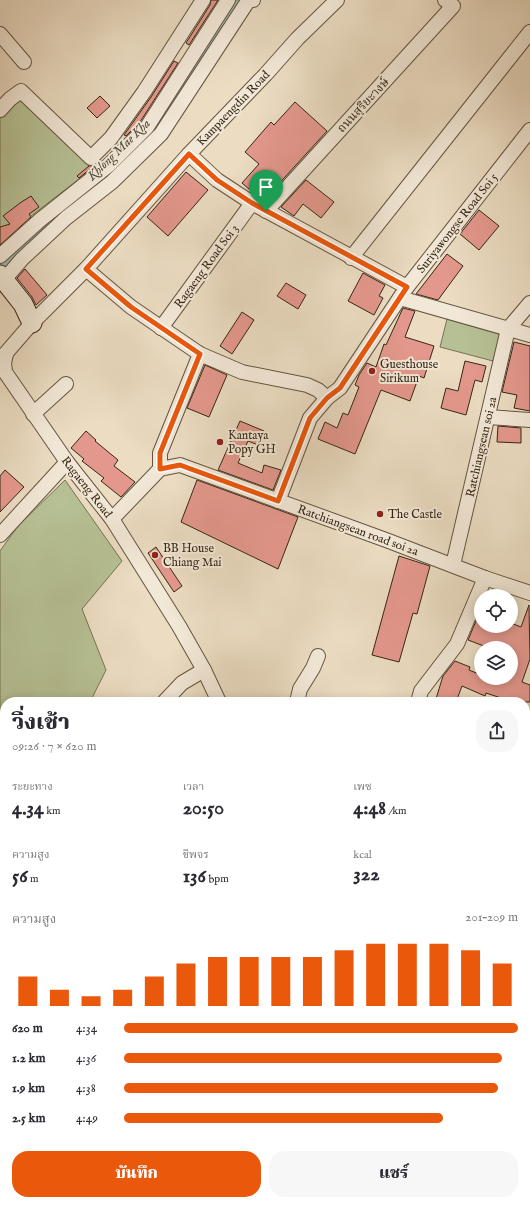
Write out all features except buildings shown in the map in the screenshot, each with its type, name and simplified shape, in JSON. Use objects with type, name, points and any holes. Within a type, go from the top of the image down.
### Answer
[{"type":"street","points":[[0,110],[10,99],[21,91],[90,158],[111,138],[140,98],[203,0]]},
{"type":"street","points":[[0,256],[40,220],[109,165],[147,128],[228,0]]},
{"type":"street","points":[[32,323],[23,304],[3,274],[22,259],[66,218],[112,182],[161,134],[248,1],[253,0]]},
{"type":"street","name":"Kampaengdin Road","points":[[32,323],[86,269],[189,154],[266,74],[297,39],[338,0]]},
{"type":"street","name":"ถนนสุริยะางษ์","points":[[266,211],[453,6],[445,0]]},
{"type":"street","points":[[351,258],[530,32]]},
{"type":"street","points":[[0,34],[24,62]]},
{"type":"street","name":"Suriyawongse Road Soi 5","points":[[278,501],[310,418],[327,398],[340,388],[403,292],[530,130]]},
{"type":"street","points":[[189,154],[217,180],[252,203],[351,258],[403,292],[508,329],[530,335]]},
{"type":"street","name":"Ragaeng Road Soi 3","points":[[161,328],[252,203]]},
{"type":"street","points":[[86,269],[131,307],[200,354],[242,372],[307,385],[318,390],[327,398]]},
{"type":"street","name":"Ratchiangsean soi 2a","points":[[453,565],[508,329],[530,303]]},
{"type":"street","name":"Ragaeng Road","points":[[32,323],[3,357],[5,372],[67,462],[112,519],[179,626],[204,670],[217,697]]},
{"type":"street","points":[[112,519],[160,469],[160,453],[200,354]]},
{"type":"street","points":[[33,414],[66,384]]},
{"type":"street","points":[[488,417],[530,420]]},
{"type":"street","points":[[0,535],[67,462]]},
{"type":"street","name":"Ratchiangsean road soi 2a","points":[[160,469],[180,465],[485,578],[530,593]]},
{"type":"street","points":[[419,697],[421,691],[457,644],[485,578]]},
{"type":"street","points":[[298,697],[300,689],[313,668],[318,656]]},
{"type":"street","points":[[168,697],[182,682],[204,670]]},
{"type":"green space","points":[[20,98],[92,169],[0,240],[0,118],[12,104]]},
{"type":"green space","points":[[447,319],[501,334],[493,361],[440,347]]},
{"type":"green space","points":[[65,480],[122,561],[82,609],[106,670],[92,697],[0,697],[0,551],[18,526]]},
{"type":"water","points":[[230,0],[243,0],[160,133],[0,279],[0,261],[152,126]]},
{"type":"place","name":"Guesthouse Sirikum","points":[[372,371]]},
{"type":"place","name":"Kantaya Popy GH","points":[[220,442]]},
{"type":"place","name":"The Castle","points":[[380,514]]},
{"type":"place","name":"BB House Chiang Mai","points":[[155,555]]},
{"type":"route","points":[[189,154],[217,180],[266,211],[407,287],[340,388],[327,398],[310,418],[278,501],[180,465],[160,469],[160,453],[200,354],[131,307],[86,269],[189,154]]},
{"type":"water label","name":"Khlong Mae Kha","points":[[118,149]]}]
